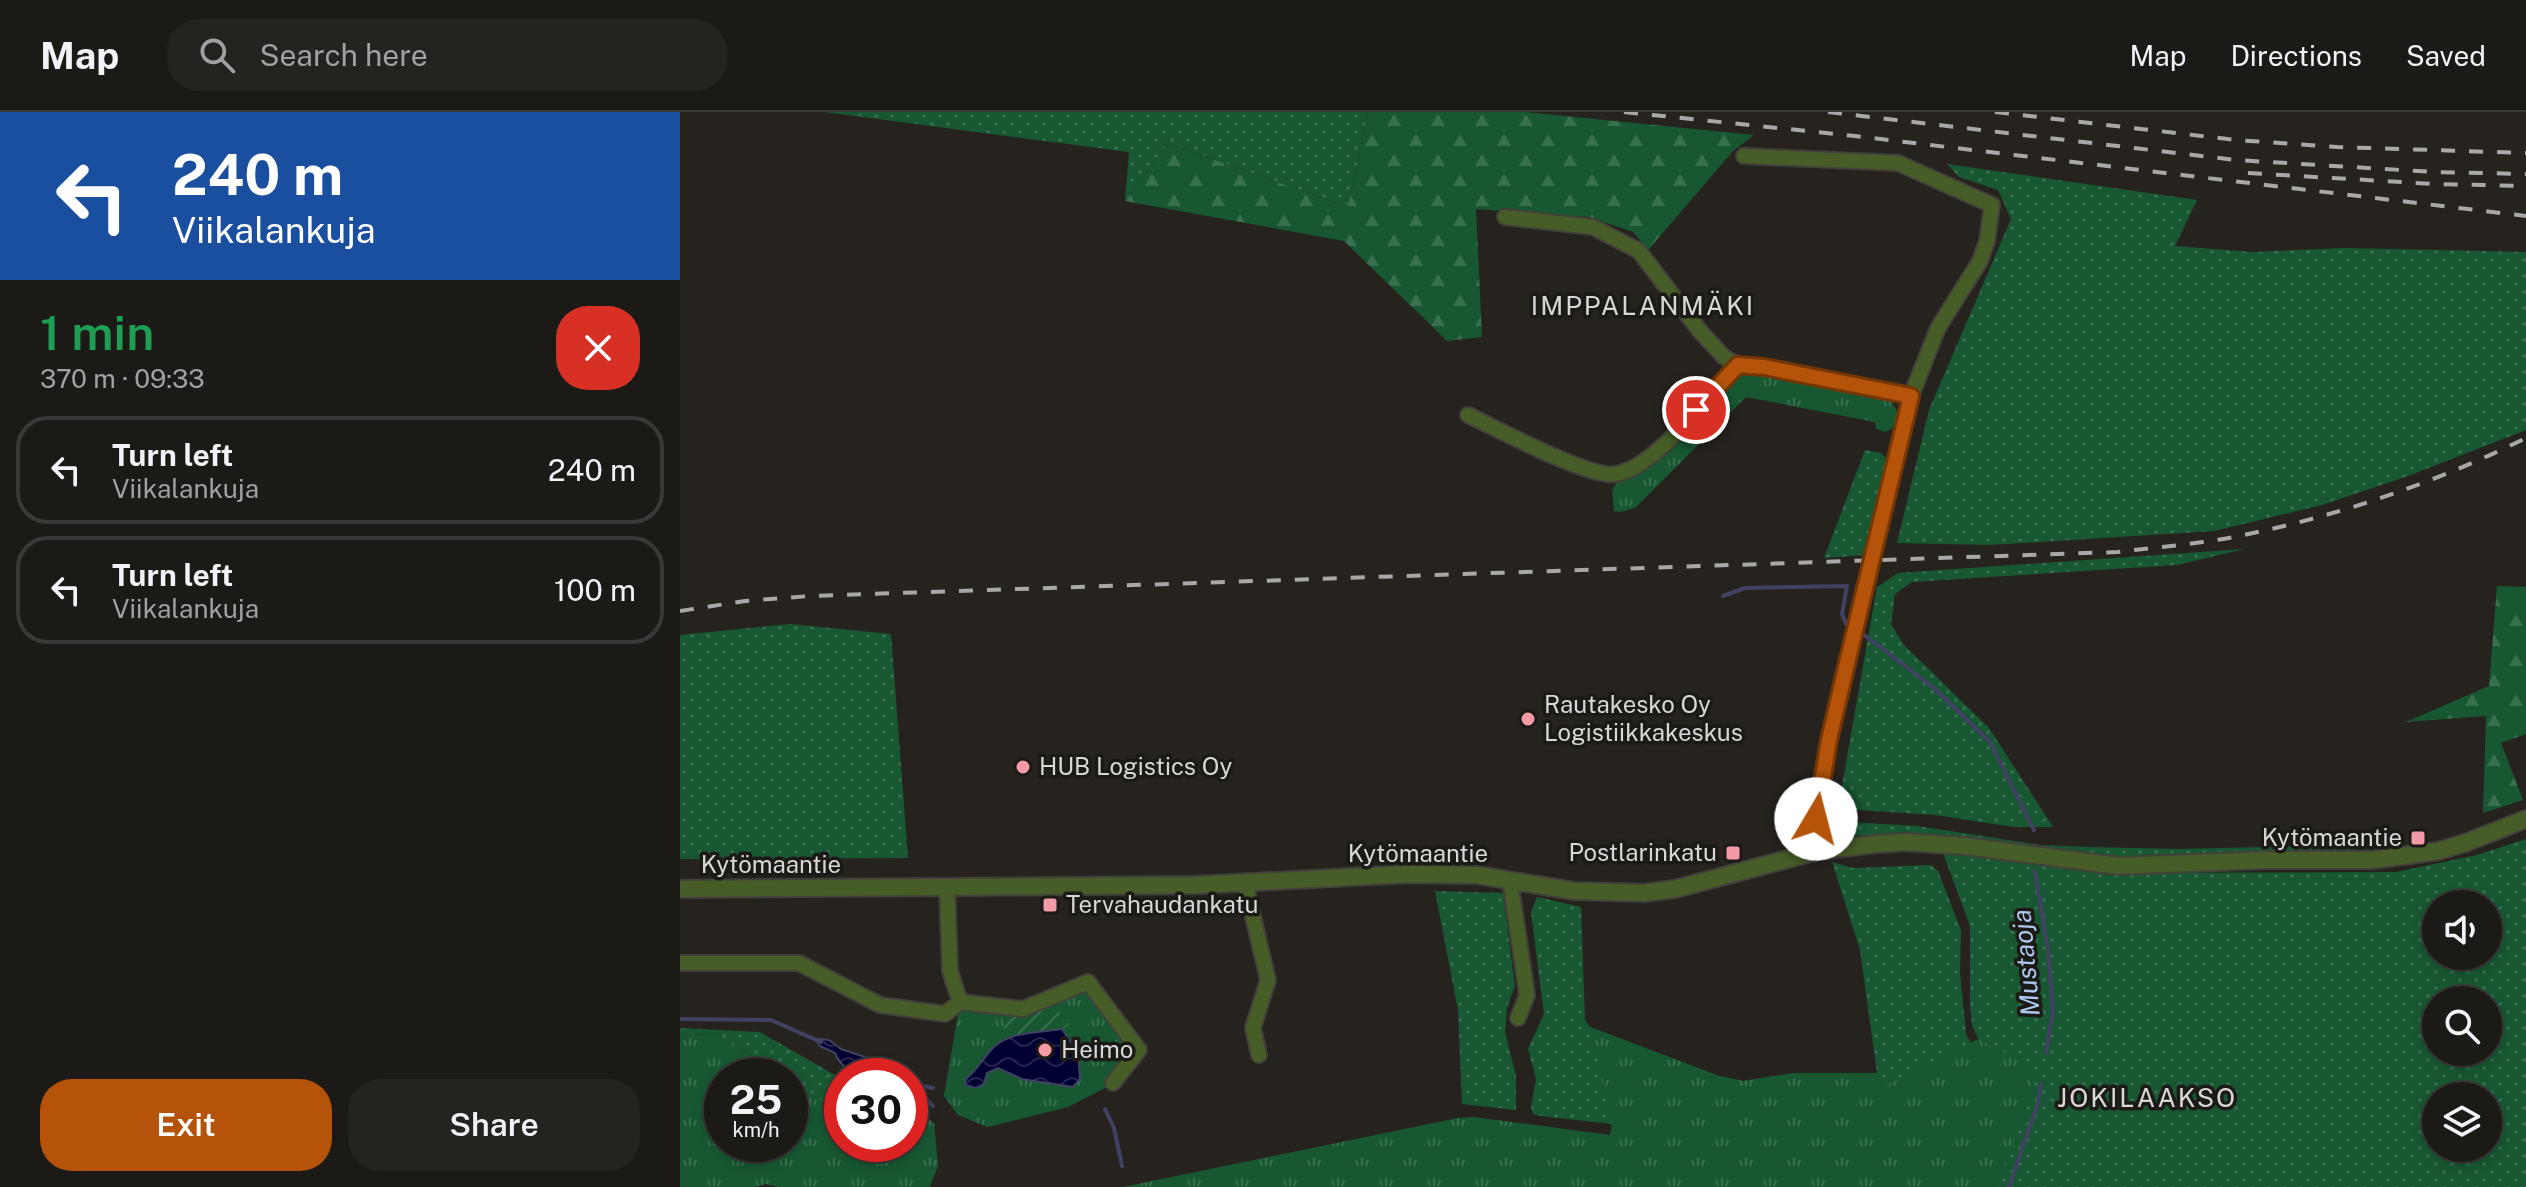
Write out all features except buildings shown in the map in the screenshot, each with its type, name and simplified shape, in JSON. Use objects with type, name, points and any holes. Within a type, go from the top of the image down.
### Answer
[{"type":"street","points":[[1744,156],[1898,163],[1992,205],[1987,241],[1980,261],[1938,328],[1911,396],[1829,740],[1817,807],[1818,851]]},
{"type":"street","points":[[1505,217],[1593,227],[1639,251],[1699,330],[1724,357],[1738,365],[1764,367],[1911,396]]},
{"type":"street","points":[[1468,415],[1594,472],[1615,475],[1651,457],[1738,365]]},
{"type":"street","name":"Kytömaantie","points":[[680,889],[1245,883],[1409,874],[1477,875],[1574,891],[1644,893],[1675,889],[1818,851],[1905,842],[2119,866],[2265,860],[2372,860],[2438,851],[2479,839],[2526,819]]},
{"type":"street","points":[[1510,880],[1527,995],[1518,1018]]},
{"type":"street","points":[[1245,883],[1268,980],[1253,1028],[1259,1055]]},
{"type":"street","points":[[947,886],[950,971],[960,1002]]},
{"type":"street","points":[[680,963],[799,963],[880,1005],[945,1014],[960,1002],[1023,1009],[1088,982],[1139,1050],[1113,1083]]},
{"type":"green space","points":[[825,112],[1368,112],[1348,207],[1168,143],[1125,201],[1129,152]]},
{"type":"green space","points":[[1368,112],[1525,112],[1754,135],[1733,151],[1648,250],[1633,232],[1589,217],[1476,209],[1482,337],[1447,341],[1344,241],[1125,201],[1168,143],[1348,207]]},
{"type":"green space","points":[[1947,164],[2197,200],[2175,246],[2252,252],[2345,248],[2526,252],[2526,430],[2408,476],[2322,505],[2214,531],[1990,545],[1897,543],[1929,410],[2011,219],[1998,190],[1959,177]]},
{"type":"green space","points":[[1758,371],[1886,395],[1898,412],[1896,426],[1885,432],[1876,429],[1875,422],[1746,397],[1635,508],[1614,511],[1612,491],[1618,480],[1740,372]]},
{"type":"green space","points":[[1865,450],[1881,453],[1887,459],[1888,474],[1865,555],[1824,558]]},
{"type":"green space","points":[[2244,549],[2177,565],[1912,582],[1895,594],[1891,624],[1903,644],[1989,728],[2053,827],[2014,827],[1935,815],[1844,809],[1840,797],[1877,587],[1898,573]]},
{"type":"green space","points":[[2497,586],[2526,587],[2526,734],[2501,743],[2523,800],[2483,813],[2486,716],[2406,722],[2489,686]]},
{"type":"green space","points":[[790,624],[891,634],[908,858],[680,859],[680,635]]},
{"type":"green space","points":[[1848,822],[1917,826],[2040,845],[2178,849],[2396,844],[2396,848],[2150,859],[2068,854],[1960,839],[1848,835]]},
{"type":"green space","points":[[2526,839],[2526,1187],[1974,1187],[1978,1039],[1972,1025],[1970,1006],[1970,926],[1943,853],[1965,853],[2114,873],[2396,872],[2477,855]]},
{"type":"green space","points":[[1832,862],[1853,868],[1931,865],[1938,871],[1961,930],[1960,972],[1966,1034],[1982,1064],[1516,1187],[1524,1125],[1610,1135],[1612,1124],[1533,1114],[1531,1107],[1536,1079],[1528,1049],[1544,1014],[1531,912],[1537,897],[1581,907],[1585,1020],[1590,1027],[1719,1076],[1743,1081],[1794,1073],[1877,1073],[1860,950]]},
{"type":"green space","points":[[1435,891],[1503,893],[1515,986],[1507,1008],[1505,1032],[1516,1076],[1516,1110],[1462,1104],[1458,1010]]},
{"type":"green space","points":[[1088,982],[1139,1050],[1109,1086],[1068,1107],[988,1127],[958,1115],[944,1096],[960,1002],[1023,1009]]},
{"type":"green space","points":[[1055,1006],[1069,1024],[1062,1029],[1005,1038],[1002,1013],[1024,1016]]},
{"type":"green space","points":[[1590,1027],[1719,1076],[1743,1081],[1794,1073],[1877,1073],[1883,1087],[1978,1039],[2034,1067],[2030,1101],[1997,1187],[1123,1187],[1458,1118],[1474,1117],[1610,1135],[1612,1124]]},
{"type":"green space","points":[[680,1028],[760,1032],[805,1058],[755,1058],[716,1033],[680,1036]]},
{"type":"green space","points":[[716,1033],[755,1058],[704,1058],[704,1162],[808,1162],[808,1092],[824,1102],[824,1162],[928,1162],[928,1119],[934,1123],[938,1165],[930,1187],[778,1187],[766,1184],[753,1187],[680,1187],[680,1036]]},
{"type":"green space","points":[[808,1060],[824,1069],[823,1102],[808,1092]]},
{"type":"water","points":[[1062,1029],[1078,1054],[1080,1079],[1073,1087],[1022,1079],[998,1068],[987,1073],[984,1084],[976,1088],[965,1085],[966,1079],[991,1050],[1005,1039]]},
{"type":"water","points":[[816,1040],[829,1040],[841,1049],[868,1058],[838,1058]]},
{"type":"waterway","points":[[1723,596],[1745,588],[1847,586],[1842,614],[1846,624]]},
{"type":"waterway","points":[[1863,634],[1934,688],[1990,742],[2034,830]]},
{"type":"waterway","name":"Mustaoja","points":[[2035,871],[2048,949],[2053,1012],[2046,1053]]},
{"type":"waterway","points":[[680,1019],[771,1020],[821,1042]]},
{"type":"waterway","name":"Mustaoja","points":[[2009,1187],[2038,1103],[2041,1084]]},
{"type":"waterway","points":[[928,1087],[933,1088]]},
{"type":"waterway","points":[[928,1101],[933,1106]]},
{"type":"waterway","points":[[1105,1109],[1114,1128],[1122,1166]]},
{"type":"railway","points":[[1624,112],[1855,136],[2526,216]]},
{"type":"railway","points":[[1828,112],[2236,160],[2434,172],[2526,174]]},
{"type":"railway","points":[[1995,112],[2236,140],[2337,147],[2526,153]]},
{"type":"railway","points":[[2248,173],[2526,186]]},
{"type":"railway","points":[[680,611],[745,601],[810,596],[2118,552],[2224,539],[2313,519],[2421,484],[2526,438]]},
{"type":"place","name":"Rautakesko Oy Logistiikkakeskus","points":[[1528,719]]},
{"type":"place","name":"HUB Logistics Oy","points":[[1023,767]]},
{"type":"place","name":"Kytömaantie","points":[[2418,838]]},
{"type":"place","name":"Postlarinkatu","points":[[1733,853]]},
{"type":"place","name":"Tervahaudankatu","points":[[1050,905]]},
{"type":"place","name":"Heimo","points":[[1045,1050]]},
{"type":"district","name":"IMPPALANMÄKI","points":[[1643,306]]},
{"type":"district","name":"JOKILAAKSO","points":[[2147,1098]]},
{"type":"route","points":[[1696,410],[1738,365],[1764,367],[1911,396],[1829,740],[1816,819]]}]
